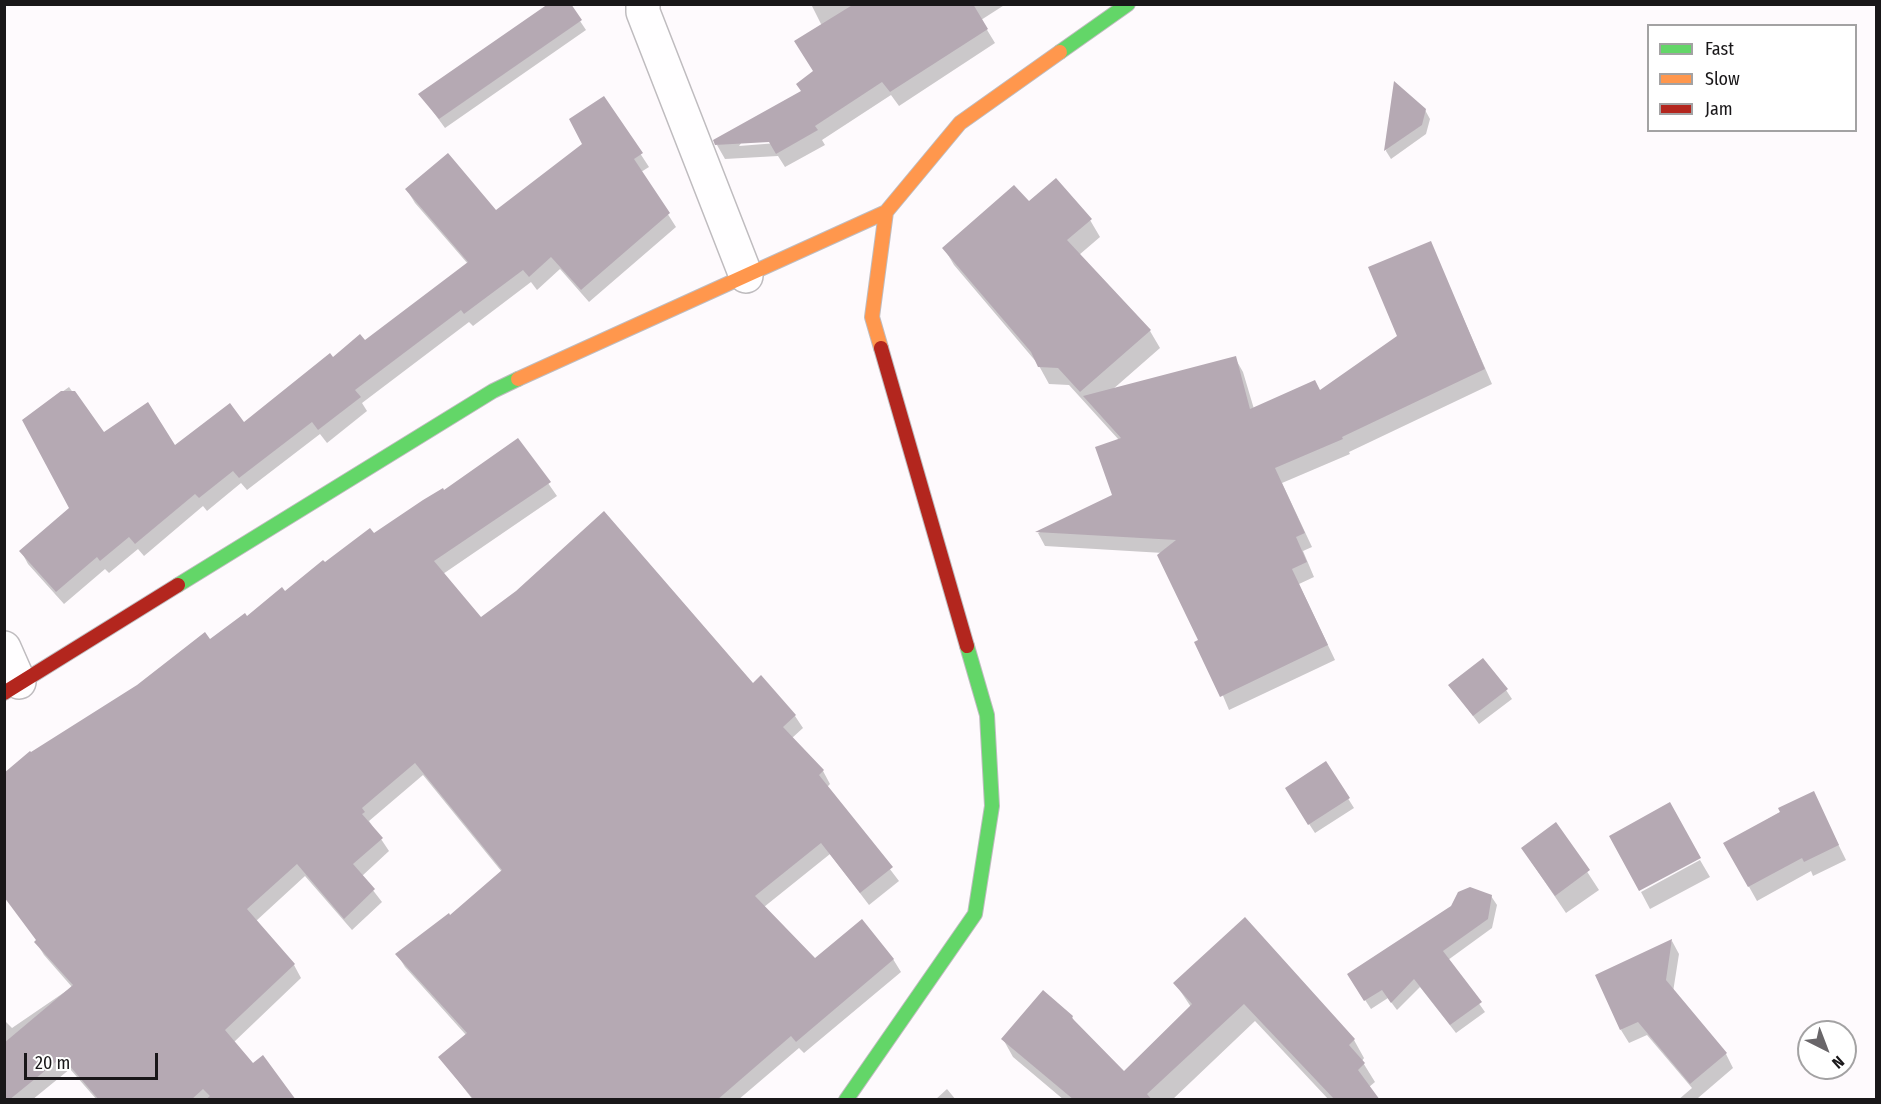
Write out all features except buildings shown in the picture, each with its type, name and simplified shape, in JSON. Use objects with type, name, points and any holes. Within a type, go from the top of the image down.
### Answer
[{"type":"street","points":[[643,4],[647,23],[746,276]]},
{"type":"street","points":[[4,648],[12,687],[493,391],[886,212],[960,123],[1128,4]]},
{"type":"street","points":[[846,1100],[975,914],[992,806],[987,715],[872,317],[886,212]]},
{"type":"traffic: fast","points":[[1060,52],[1128,4]]},
{"type":"traffic: fast","points":[[178,585],[493,391],[518,379]]},
{"type":"traffic: fast","points":[[846,1100],[975,914],[992,806],[987,715],[967,646]]},
{"type":"traffic: slow","points":[[881,348],[872,317],[886,212],[960,123],[1060,52]]},
{"type":"traffic: slow","points":[[518,379],[886,212]]},
{"type":"traffic: jam","points":[[881,348],[967,646]]},
{"type":"traffic: jam","points":[[4,693],[178,585]]}]
